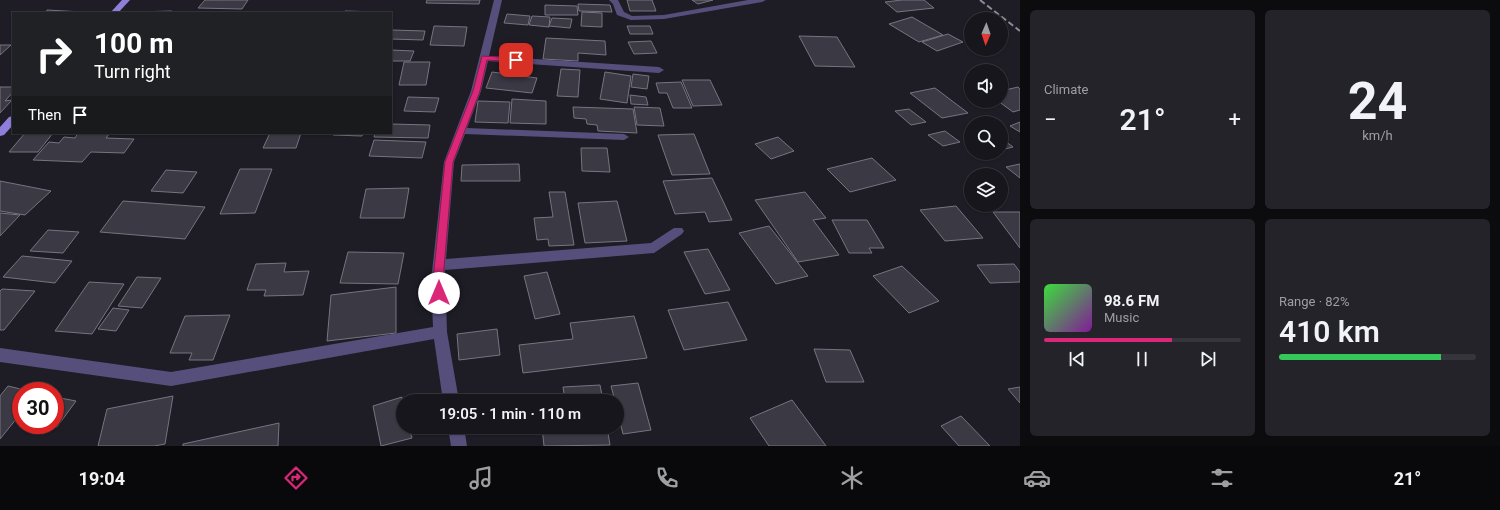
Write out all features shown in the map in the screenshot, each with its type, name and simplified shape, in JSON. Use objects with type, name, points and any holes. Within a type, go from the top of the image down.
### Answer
[{"type":"main road","points":[[115,12],[126,0]]},
{"type":"main road","points":[[0,133],[12,120]]},
{"type":"street","points":[[450,394],[440,332],[438,280],[449,162],[476,91],[498,0]]},
{"type":"street","points":[[613,0],[617,3],[620,13],[631,18],[645,19],[762,0]]},
{"type":"street","points":[[484,58],[659,70]]},
{"type":"street","points":[[461,131],[624,137]]},
{"type":"street","points":[[440,264],[654,248],[678,231]]},
{"type":"street","points":[[0,355],[172,379],[440,332]]},
{"type":"street","points":[[457,434],[459,446]]},
{"type":"building","points":[[205,0],[248,0],[242,9],[198,8]]},
{"type":"building","points":[[427,0],[480,0],[479,4],[426,3]]},
{"type":"building","points":[[627,0],[652,0],[656,11],[630,11]]},
{"type":"building","points":[[692,0],[713,0],[698,4]]},
{"type":"building","points":[[924,0],[934,8],[897,12],[885,2]]},
{"type":"building","points":[[578,4],[610,5],[612,12],[579,11]]},
{"type":"building","points":[[545,5],[577,6],[578,15],[545,15]]},
{"type":"building","points":[[47,10],[83,12],[46,12]]},
{"type":"building","points":[[172,11],[172,12],[136,12]]},
{"type":"building","points":[[345,11],[379,12],[344,12]]},
{"type":"building","points":[[582,12],[602,13],[602,27],[581,26]]},
{"type":"building","points":[[507,14],[530,16],[528,25],[504,23]]},
{"type":"building","points":[[532,16],[550,17],[549,27],[529,25]]},
{"type":"building","points":[[912,17],[943,35],[919,42],[889,24]]},
{"type":"building","points":[[552,18],[572,19],[570,28],[549,26]]},
{"type":"building","points":[[434,26],[467,27],[464,46],[430,45]]},
{"type":"building","points":[[627,26],[650,26],[653,34],[630,34]]},
{"type":"building","points":[[392,30],[425,31],[423,40],[392,39]]},
{"type":"building","points":[[948,34],[963,42],[937,51],[922,42]]},
{"type":"building","points":[[799,36],[837,37],[855,67],[815,66]]},
{"type":"building","points":[[546,38],[605,41],[606,55],[578,53],[578,61],[543,59]]},
{"type":"building","points":[[651,41],[657,53],[634,54],[628,42]]},
{"type":"building","points":[[0,45],[11,45],[0,55]]},
{"type":"building","points":[[392,50],[414,51],[410,61],[392,61]]},
{"type":"building","points":[[404,62],[430,62],[426,85],[399,85]]},
{"type":"building","points":[[561,69],[580,70],[578,97],[557,96]]},
{"type":"building","points":[[492,72],[537,78],[532,93],[486,88]]},
{"type":"building","points":[[605,72],[631,76],[627,103],[600,99]]},
{"type":"building","points":[[633,74],[649,76],[647,89],[631,87]]},
{"type":"building","points":[[682,80],[710,80],[722,105],[693,106]]},
{"type":"building","points":[[681,82],[692,108],[673,108],[667,93],[659,93],[656,83]]},
{"type":"building","points":[[0,87],[12,87],[12,93],[5,101],[12,100],[0,113]]},
{"type":"building","points":[[1018,87],[1020,89],[1020,110],[1013,112],[1008,108],[1008,89]]},
{"type":"building","points":[[935,88],[968,113],[942,118],[910,93]]},
{"type":"building","points":[[630,95],[646,97],[648,105],[631,104]]},
{"type":"building","points":[[408,97],[439,98],[435,112],[404,111]]},
{"type":"building","points":[[512,99],[546,101],[546,124],[510,123]]},
{"type":"building","points":[[478,101],[510,102],[508,123],[475,122]]},
{"type":"building","points":[[573,107],[633,109],[637,133],[598,131],[597,125],[587,124],[586,119],[574,118]]},
{"type":"building","points":[[634,107],[660,108],[664,126],[637,125]]},
{"type":"building","points":[[909,109],[926,122],[911,125],[895,111]]},
{"type":"building","points":[[1020,122],[1020,132],[1010,126]]},
{"type":"building","points":[[392,124],[430,125],[428,138],[374,137],[375,134],[392,134]]},
{"type":"building","points":[[945,131],[960,142],[943,146],[928,135]]},
{"type":"building","points":[[24,134],[52,134],[38,152],[9,152]]},
{"type":"building","points":[[77,134],[109,134],[106,138],[134,139],[124,153],[91,152],[82,162],[33,160],[49,142],[59,143],[64,137],[75,138]]},
{"type":"building","points":[[270,134],[301,134],[296,148],[263,148]]},
{"type":"building","points":[[334,134],[363,134],[362,136]]},
{"type":"building","points":[[694,134],[710,174],[672,175],[658,135]]},
{"type":"building","points":[[778,137],[794,151],[771,159],[755,144]]},
{"type":"building","points":[[374,140],[426,142],[422,158],[369,156]]},
{"type":"building","points":[[1008,143],[1013,147],[1008,148]]},
{"type":"building","points":[[581,148],[607,148],[610,172],[582,171]]},
{"type":"building","points":[[872,158],[896,180],[850,192],[827,169]]},
{"type":"building","points":[[519,164],[520,181],[461,181],[462,165]]},
{"type":"building","points":[[1020,164],[1020,178],[1008,168],[1006,167]]},
{"type":"building","points":[[240,169],[272,169],[255,213],[220,214]]},
{"type":"building","points":[[166,170],[197,172],[183,193],[151,191]]},
{"type":"building","points":[[712,178],[732,220],[709,222],[705,212],[675,214],[663,181]]},
{"type":"building","points":[[0,181],[51,191],[25,215],[0,211]]},
{"type":"building","points":[[409,188],[404,218],[360,218],[366,189]]},
{"type":"building","points":[[549,192],[565,192],[574,245],[549,246],[548,239],[537,240],[534,218],[553,217]]},
{"type":"building","points":[[805,192],[826,218],[813,220],[839,255],[798,262],[755,200]]},
{"type":"building","points":[[123,201],[205,207],[185,239],[100,232]]},
{"type":"building","points":[[617,201],[627,241],[585,243],[578,203]]},
{"type":"building","points":[[956,206],[983,238],[945,241],[920,210]]},
{"type":"building","points":[[993,212],[1020,212],[1020,248]]},
{"type":"building","points":[[0,213],[20,215],[0,236]]},
{"type":"building","points":[[832,220],[867,220],[884,248],[869,248],[872,253],[849,253]]},
{"type":"building","points":[[769,226],[808,276],[776,284],[739,233]]},
{"type":"building","points":[[48,230],[79,232],[63,253],[30,251]]},
{"type":"building","points":[[708,249],[730,290],[705,294],[684,252]]},
{"type":"building","points":[[348,252],[404,253],[398,284],[340,283]]},
{"type":"building","points":[[22,256],[72,261],[55,283],[3,277]]},
{"type":"building","points":[[286,263],[284,272],[309,271],[303,295],[264,296],[266,290],[247,290],[256,264]]},
{"type":"building","points":[[1014,264],[1020,272],[1020,282],[990,283],[977,265]]},
{"type":"building","points":[[902,266],[939,301],[909,313],[873,276]]},
{"type":"building","points":[[547,272],[560,314],[535,319],[524,276]]},
{"type":"building","points":[[137,277],[161,278],[142,308],[118,306]]},
{"type":"building","points":[[89,282],[124,284],[92,334],[55,331]]},
{"type":"building","points":[[396,287],[396,333],[327,341],[331,295]]},
{"type":"building","points":[[2,289],[35,291],[4,330],[0,330],[0,291]]},
{"type":"building","points":[[728,302],[747,340],[684,350],[668,310]]},
{"type":"building","points":[[113,308],[129,310],[116,331],[98,329]]},
{"type":"building","points":[[230,315],[213,360],[189,360],[192,353],[170,353],[185,316]]},
{"type":"building","points":[[634,316],[647,358],[523,373],[519,345],[573,339],[570,323]]},
{"type":"building","points":[[497,329],[500,355],[459,360],[457,334]]},
{"type":"building","points":[[814,349],[850,350],[864,382],[826,382]]},
{"type":"building","points":[[638,383],[651,430],[624,434],[624,394],[613,394],[611,386]]},
{"type":"building","points":[[600,385],[602,394],[564,394],[563,387]]},
{"type":"building","points":[[8,386],[12,387],[12,424],[0,439],[0,396]]},
{"type":"building","points":[[1020,387],[1020,403],[1008,389]]},
{"type":"building","points":[[173,396],[165,444],[154,446],[98,446],[107,409]]},
{"type":"building","points":[[64,399],[76,401],[64,417]]},
{"type":"building","points":[[396,399],[396,434],[411,434],[412,438],[381,446],[373,406]]},
{"type":"building","points":[[792,400],[826,446],[769,446],[750,418]]},
{"type":"building","points":[[961,416],[990,446],[959,446],[941,426]]},
{"type":"building","points":[[279,423],[278,446],[183,446],[183,444]]},
{"type":"building","points":[[543,434],[608,434],[610,445],[544,446]]},
{"type":"railway","points":[[980,0],[1020,31]]},
{"type":"route","points":[[439,293],[438,280],[449,162],[476,91],[484,58],[516,60]]}]
